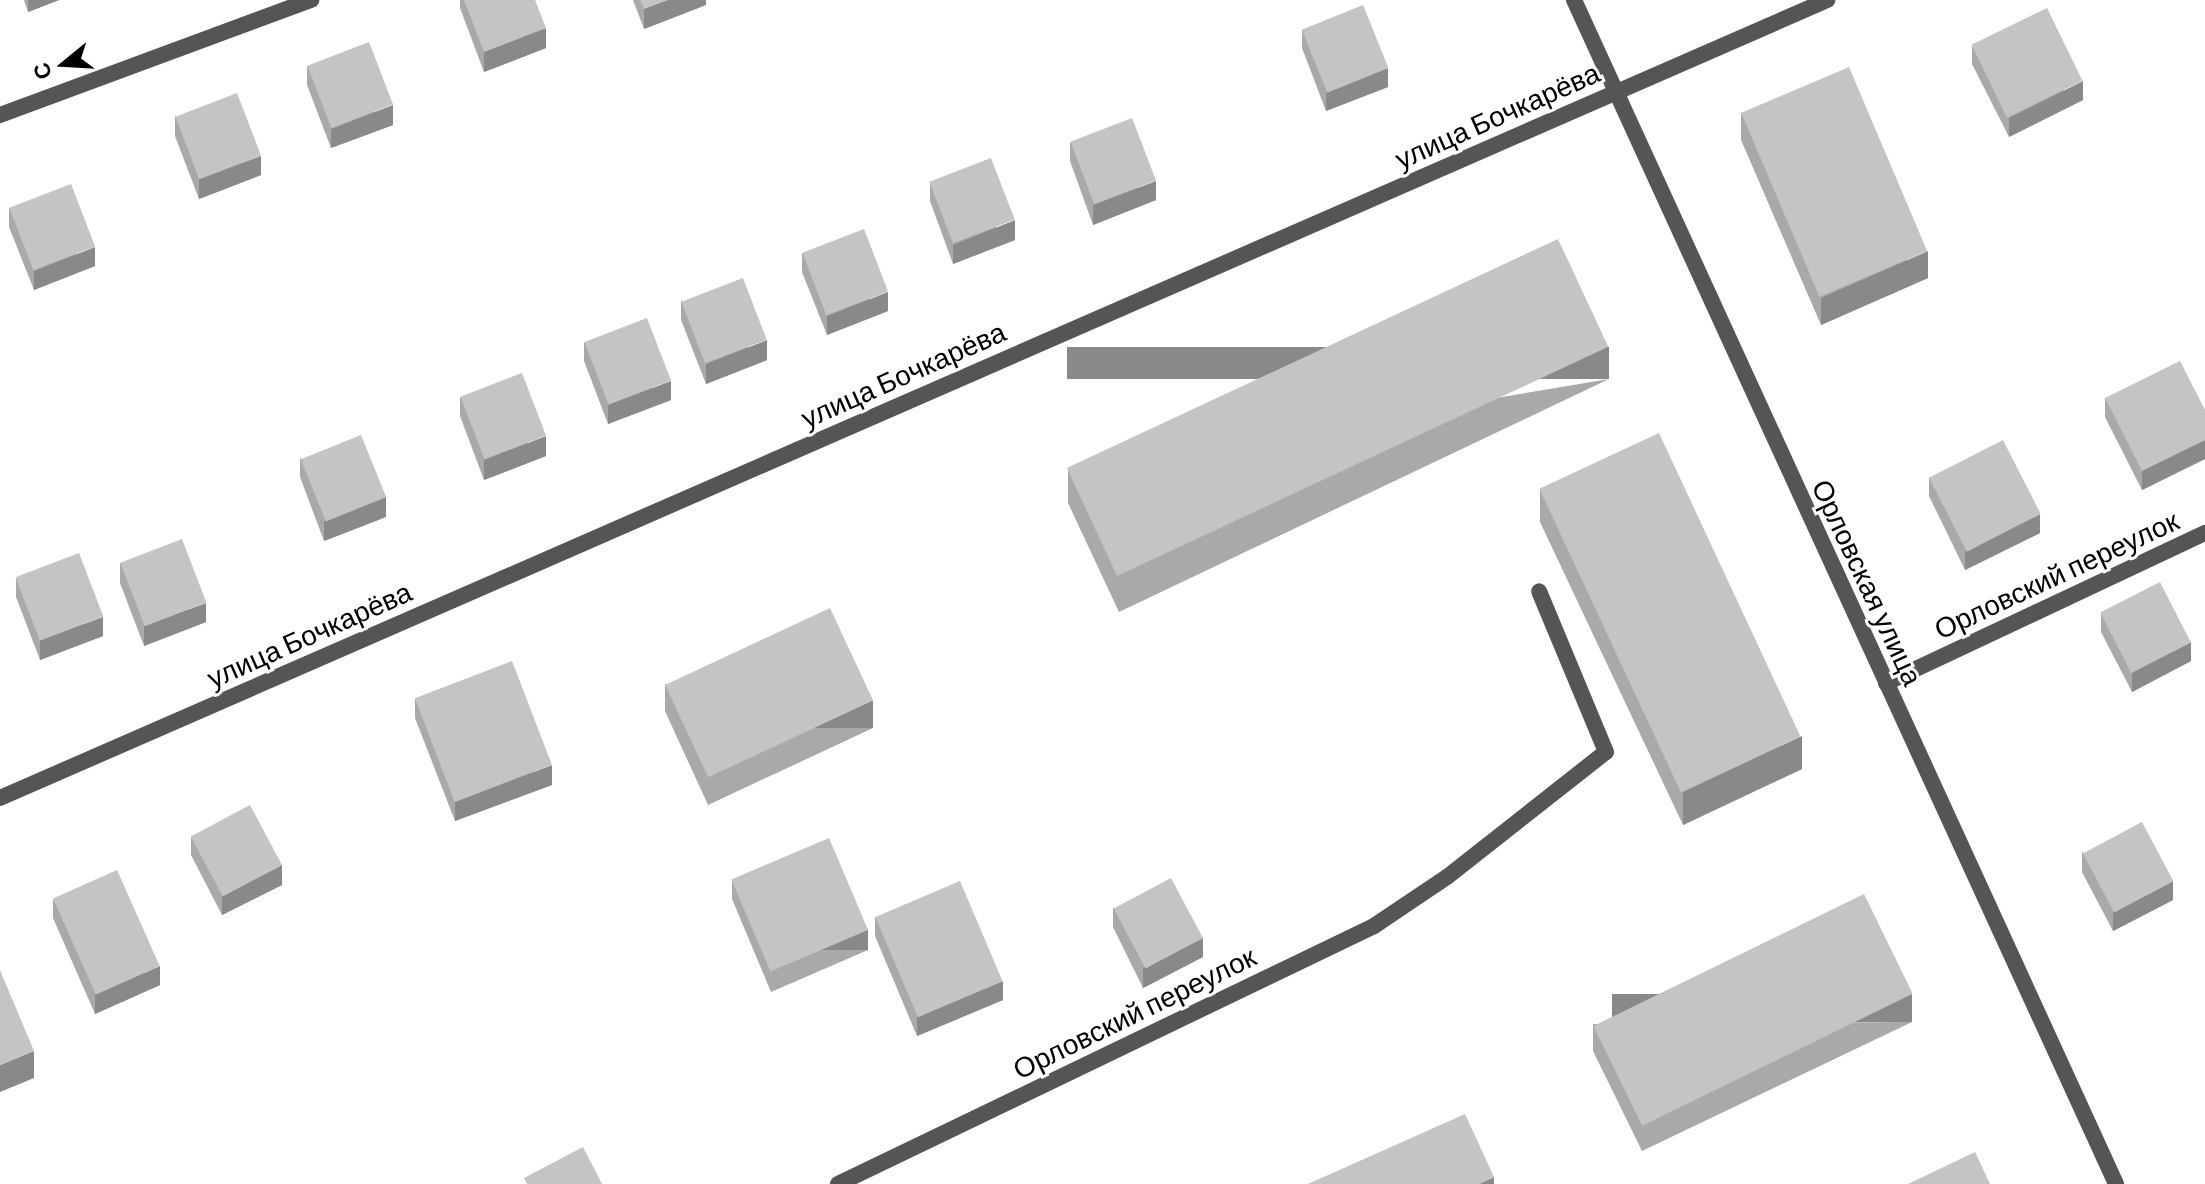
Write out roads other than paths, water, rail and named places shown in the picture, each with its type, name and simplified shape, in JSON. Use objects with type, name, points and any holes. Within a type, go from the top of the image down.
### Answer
[{"type":"street","points":[[0,115],[311,0]]},
{"type":"street","name":"Орловская улица","points":[[1574,0],[2116,1184]]},
{"type":"street","name":"улица Бочкарёва","points":[[0,798],[1827,0]]},
{"type":"street","name":"Орловский переулок","points":[[1886,683],[2205,533]]},
{"type":"street","name":"Орловский переулок","points":[[838,1184],[1374,926],[1447,877],[1606,752],[1539,591]]}]
